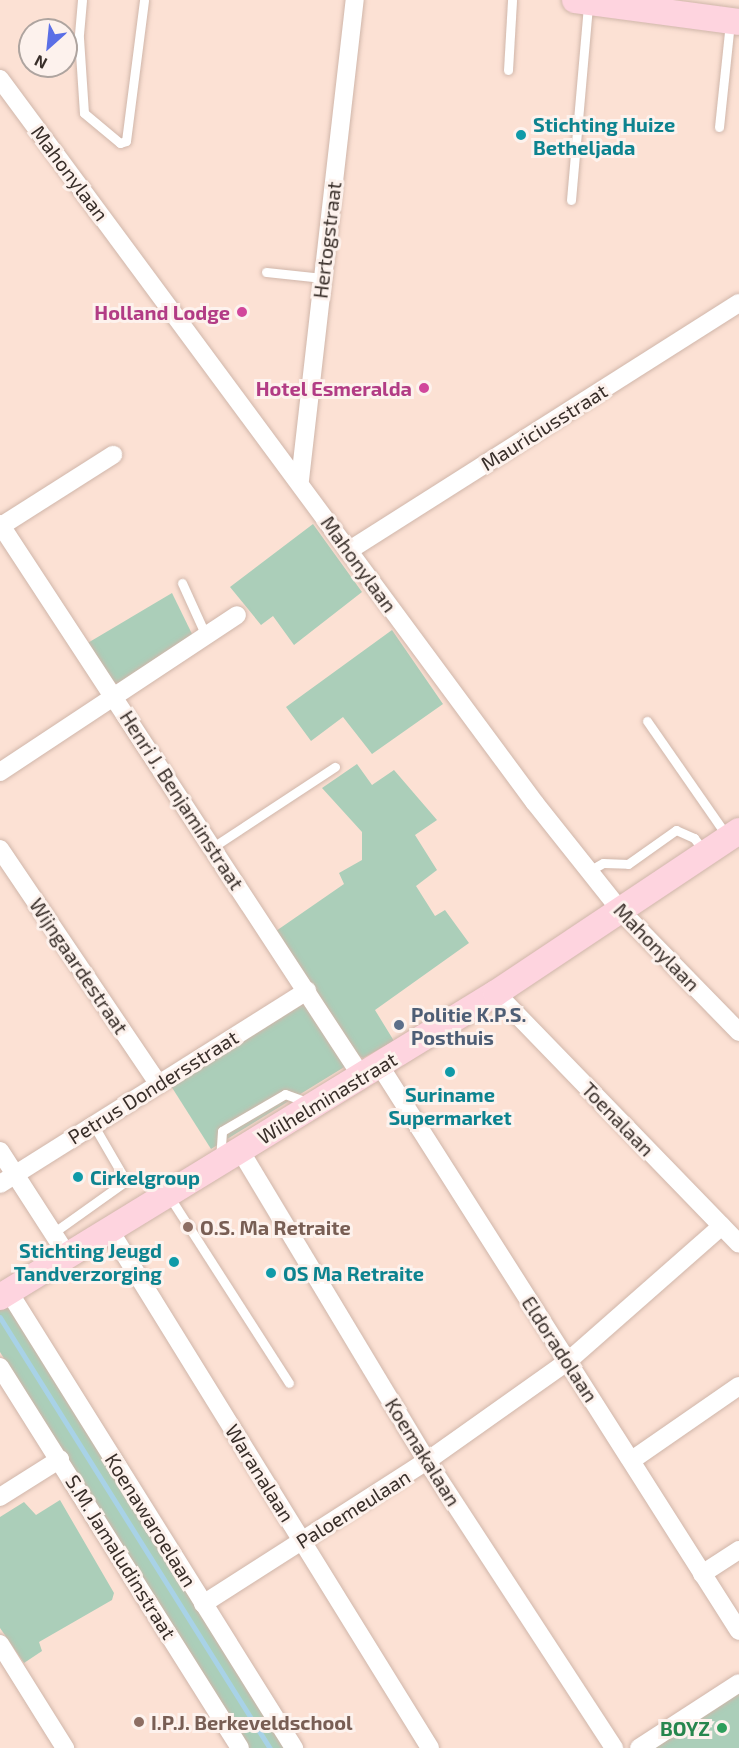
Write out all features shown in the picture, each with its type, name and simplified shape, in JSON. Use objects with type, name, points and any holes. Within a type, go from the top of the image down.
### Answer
[{"type":"street","name":"Hertogstraat","points":[[300,480],[355,0]]},
{"type":"street","points":[[582,1],[685,7],[735,21]]},
{"type":"street","name":"Mahonylaan","points":[[0,79],[300,480],[348,551],[589,871],[621,911],[739,1032]]},
{"type":"street","name":"Mauriciusstraat","points":[[348,551],[739,303]]},
{"type":"street","points":[[1,525],[113,455]]},
{"type":"street","name":"Henri J. Benjaminstraat","points":[[1,525],[307,991],[371,1072]]},
{"type":"street","points":[[0,772],[115,698],[237,615]]},
{"type":"street","name":"Wilhelminastraat","points":[[4,1294],[109,1228],[371,1072],[496,993],[734,835]]},
{"type":"street","name":"Wijngaardestraat","points":[[0,849],[158,1083]]},
{"type":"street","name":"Petrus Dondersstraat","points":[[8,1179],[307,991]]},
{"type":"street","name":"Toenalaan","points":[[496,993],[739,1244]]},
{"type":"street","name":"Eldoradolaan","points":[[371,1072],[632,1460],[739,1631]]},
{"type":"street","points":[[0,1151],[8,1179],[53,1233],[67,1255]]},
{"type":"street","name":"Koemakalaan","points":[[230,1156],[614,1748]]},
{"type":"street","name":"Paloemeulaan","points":[[202,1604],[427,1461],[567,1362],[722,1226]]},
{"type":"street","name":"Waranalaan","points":[[109,1228],[430,1748]]},
{"type":"street","name":"Koenawaroelaan","points":[[4,1294],[294,1748]]},
{"type":"street","name":"S.M. Jamaludinstraat","points":[[0,1367],[240,1748]]},
{"type":"street","points":[[632,1460],[739,1386]]},
{"type":"street","points":[[0,1497],[60,1459]]},
{"type":"street","points":[[702,1574],[739,1550]]},
{"type":"street","points":[[0,1645],[64,1748]]},
{"type":"street","points":[[639,1748],[739,1683]]},
{"type":"lane","points":[[82,0],[80,38],[84,113],[120,143],[126,141],[144,0]]},
{"type":"lane","points":[[508,70],[512,0]]},
{"type":"lane","points":[[571,200],[582,1]]},
{"type":"lane","points":[[719,127],[735,21]]},
{"type":"lane","points":[[266,272],[323,278]]},
{"type":"lane","points":[[182,584],[206,636]]},
{"type":"lane","points":[[647,721],[734,835]]},
{"type":"lane","points":[[213,847],[335,767]]},
{"type":"lane","points":[[589,871],[603,863],[628,864],[676,830],[694,838],[706,854]]},
{"type":"lane","points":[[53,1233],[126,1181],[93,1124]]},
{"type":"lane","points":[[167,1194],[289,1383]]},
{"type":"green space","points":[[313,524],[362,592],[294,645],[273,616],[261,625],[230,587]]},
{"type":"green space","points":[[172,593],[194,638],[123,685],[116,684],[105,675],[86,644]]},
{"type":"green space","points":[[392,630],[443,704],[372,754],[343,717],[311,741],[286,707]]},
{"type":"green space","points":[[357,764],[372,785],[394,770],[437,820],[415,835],[437,870],[416,886],[435,916],[445,910],[469,943],[375,1010],[394,1041],[363,1058],[355,1054],[276,931],[344,884],[339,873],[362,860],[362,832],[322,788]]},
{"type":"green space","points":[[306,1002],[346,1066],[211,1149],[171,1086]]},
{"type":"green space","points":[[10,1307],[285,1748],[249,1748],[0,1352],[0,1308]]},
{"type":"green space","points":[[60,1500],[114,1593],[112,1600],[39,1642],[42,1651],[24,1663],[0,1628],[0,1517],[24,1502],[36,1515]]},
{"type":"green space","points":[[739,1688],[739,1748],[648,1748]]},
{"type":"waterway","points":[[0,1317],[270,1748]]},
{"type":"place","name":"Stichting Huize Betheljada","points":[[521,135]]},
{"type":"place","name":"Holland Lodge","points":[[242,312]]},
{"type":"place","name":"Hotel Esmeralda","points":[[424,388]]},
{"type":"place","name":"Politie K.P.S. Posthuis","points":[[399,1025]]},
{"type":"place","name":"Suriname Supermarket","points":[[450,1072]]},
{"type":"place","name":"Cirkelgroup","points":[[78,1177]]},
{"type":"place","name":"O.S. Ma Retraite","points":[[188,1227]]},
{"type":"place","name":"Stichting Jeugd Tandverzorging","points":[[174,1262]]},
{"type":"place","name":"OS Ma Retraite","points":[[271,1273]]},
{"type":"place","name":"I.P.J. Berkeveldschool","points":[[139,1722]]},
{"type":"place","name":"BOYZ","points":[[722,1728]]}]
